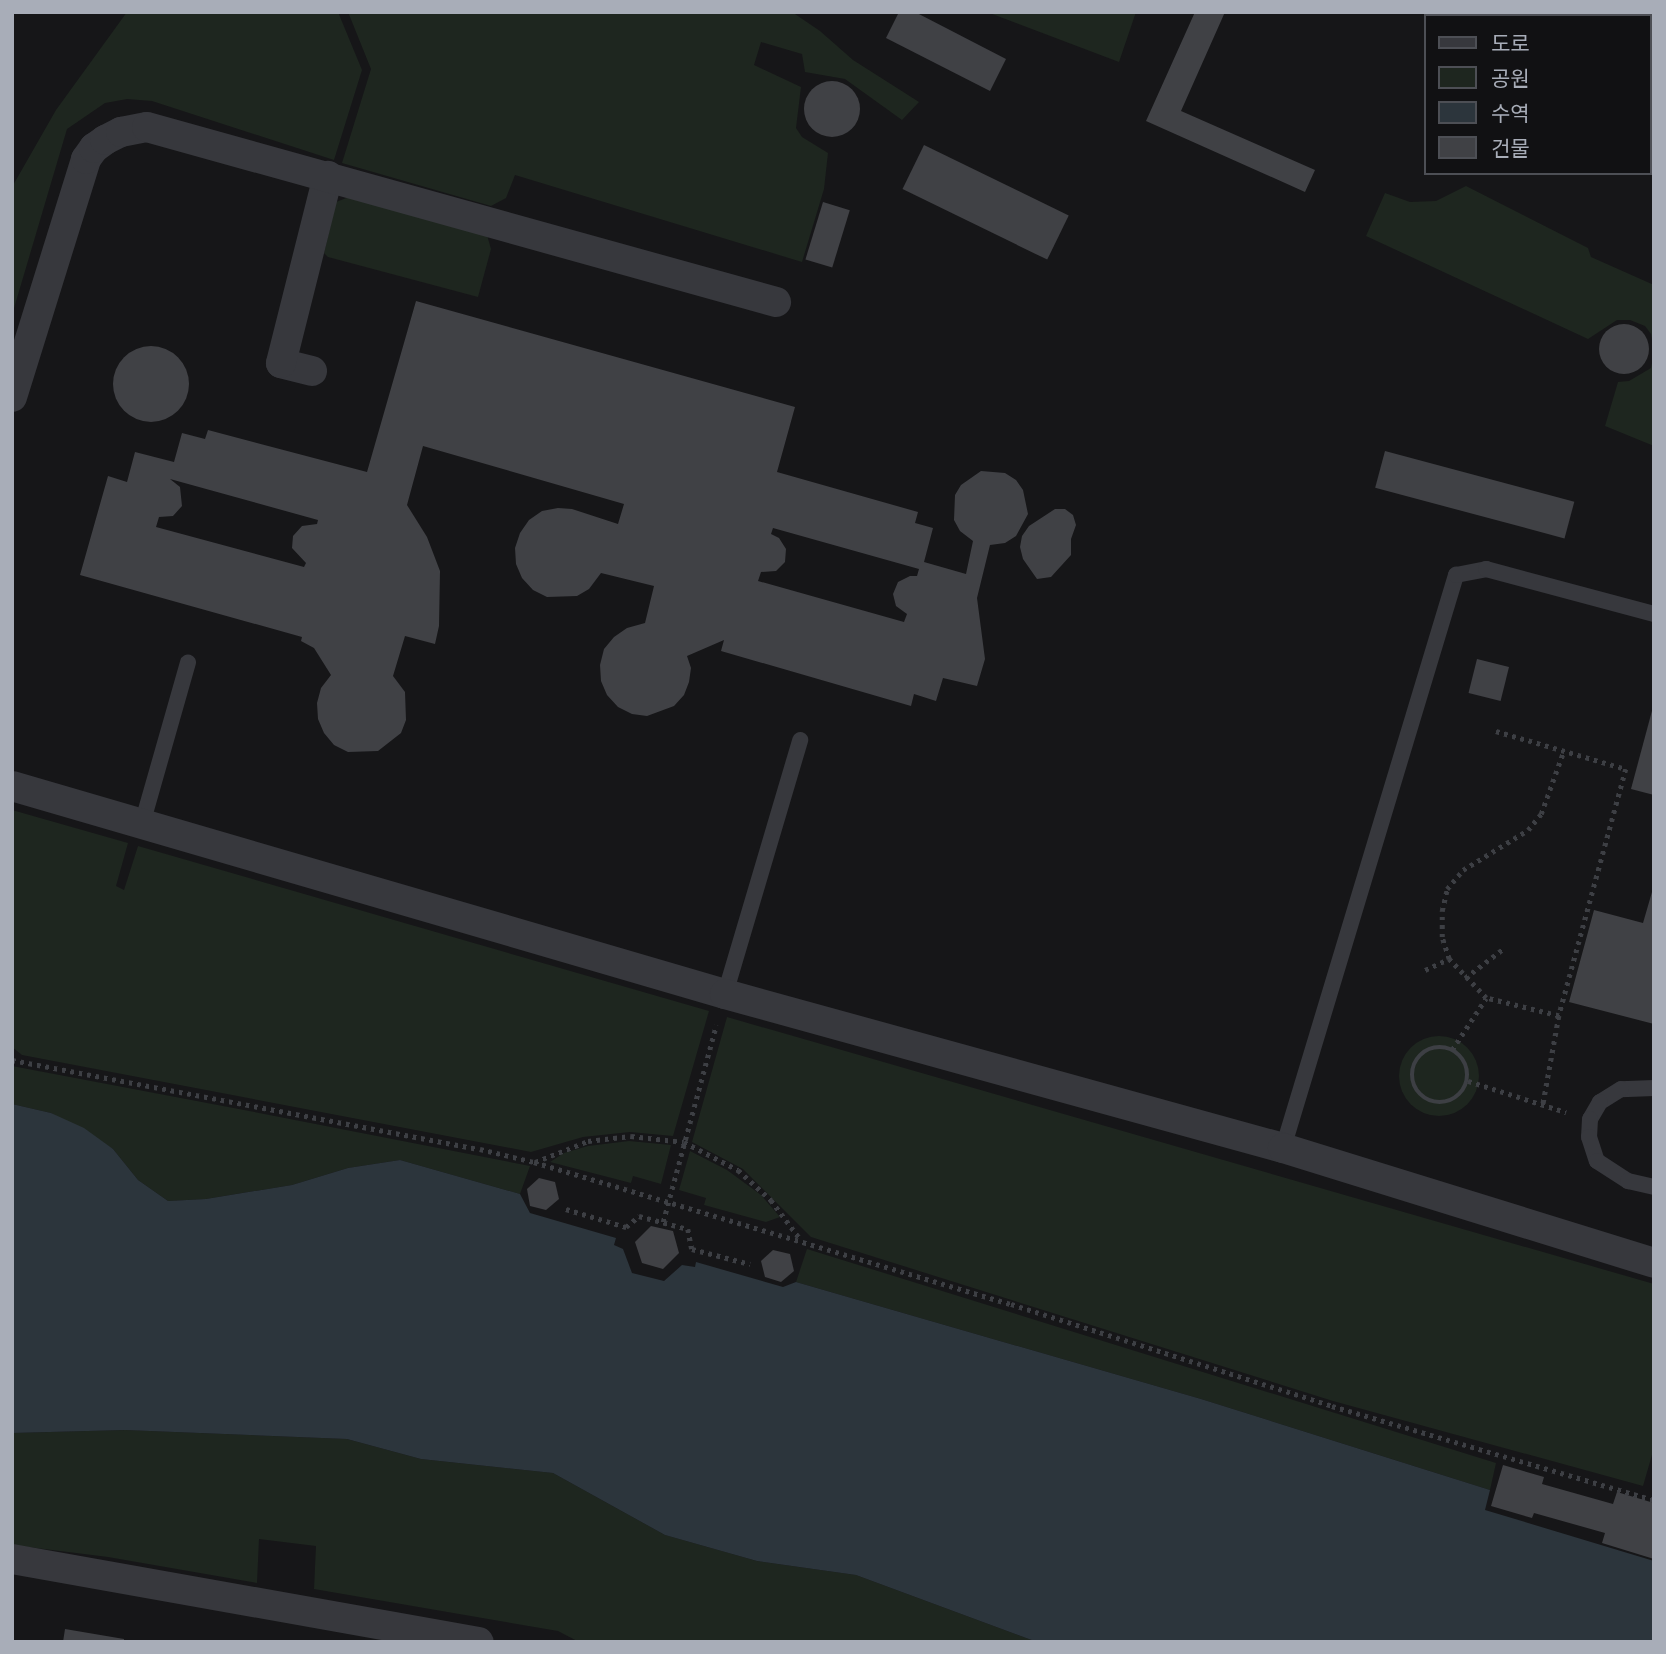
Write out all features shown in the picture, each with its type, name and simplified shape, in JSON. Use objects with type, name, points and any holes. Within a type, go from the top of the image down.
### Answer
[{"type":"street","points":[[12,397],[86,159],[94,148],[121,132],[147,127],[776,302]]},
{"type":"street","points":[[312,371],[281,363],[328,176]]},
{"type":"street","points":[[12,786],[725,994],[1283,1148],[1654,1263]]},
{"type":"street","points":[[12,1559],[479,1642]]},
{"type":"lane","points":[[1283,1148],[1456,575],[1486,569],[1654,614]]},
{"type":"lane","points":[[142,824],[188,662]]},
{"type":"lane","points":[[725,994],[800,740]]},
{"type":"lane","points":[[1654,1088],[1620,1089],[1600,1102],[1590,1119],[1589,1137],[1597,1161],[1628,1181],[1654,1186]]},
{"type":"path","points":[[1496,731],[1626,769],[1559,1016],[1543,1105]]},
{"type":"path","points":[[1559,1016],[1486,998],[1449,959],[1442,937],[1442,911],[1447,888],[1463,870],[1528,830],[1541,814],[1564,750]]},
{"type":"path","points":[[1465,978],[1503,949]]},
{"type":"path","points":[[1425,970],[1449,959]]},
{"type":"path","points":[[663,1222],[725,994]]},
{"type":"path","points":[[1452,1050],[1486,998]]},
{"type":"path","points":[[1428,1050],[1452,1050],[1462,1058],[1468,1069],[1468,1082],[1462,1093],[1440,1104],[1428,1101],[1418,1093],[1412,1069],[1418,1058],[1428,1050]]},
{"type":"path","points":[[12,1060],[480,1149],[534,1162],[801,1241],[1332,1406],[1653,1497]]},
{"type":"path","points":[[1468,1082],[1590,1119]]},
{"type":"path","points":[[534,1162],[588,1140],[631,1136],[684,1142],[738,1170],[771,1200],[801,1241]]},
{"type":"path","points":[[566,1209],[626,1227],[639,1216],[688,1229],[692,1249],[750,1264]]},
{"type":"green space","points":[[127,12],[338,12],[362,70],[334,160],[152,101],[127,99],[105,103],[67,129],[12,315],[12,187],[56,110]]},
{"type":"green space","points":[[348,12],[792,12],[820,31],[853,60],[919,102],[902,120],[845,79],[805,72],[802,54],[761,42],[754,65],[801,87],[796,128],[802,137],[828,153],[824,189],[802,262],[515,175],[506,198],[491,206],[342,163],[371,69]]},
{"type":"green space","points":[[987,12],[1136,12],[1119,62]]},
{"type":"green space","points":[[1466,186],[1588,248],[1591,257],[1654,285],[1654,352],[1651,334],[1645,326],[1630,320],[1617,320],[1588,339],[1366,236],[1385,193],[1410,202],[1436,201]]},
{"type":"green space","points":[[349,197],[487,235],[491,249],[478,297],[328,257],[324,253],[336,202]]},
{"type":"green space","points":[[1654,352],[1654,446],[1605,426],[1618,382],[1629,381],[1651,368]]},
{"type":"green space","points":[[12,810],[128,843],[116,886],[124,890],[138,846],[709,1011],[673,1136],[630,1132],[583,1137],[531,1152],[22,1055],[12,1047]]},
{"type":"green space","points":[[727,1017],[1654,1284],[1654,1448],[1643,1486],[1333,1401],[811,1237],[743,1169],[692,1142]]},
{"type":"green space","points":[[1439,1036],[1454,1039],[1467,1048],[1476,1061],[1479,1076],[1476,1091],[1467,1104],[1454,1113],[1439,1116],[1424,1113],[1411,1104],[1402,1091],[1399,1076],[1402,1061],[1411,1048],[1424,1039]]},
{"type":"green space","points":[[12,1066],[530,1166],[520,1194],[400,1160],[348,1168],[292,1185],[206,1199],[168,1201],[138,1180],[113,1149],[51,1113],[12,1104]]},
{"type":"green space","points":[[629,1141],[671,1145],[661,1184],[633,1176],[631,1183],[550,1162],[564,1153],[588,1146]]},
{"type":"green space","points":[[690,1151],[727,1170],[761,1195],[780,1217],[766,1222],[704,1205],[706,1198],[679,1190]]},
{"type":"green space","points":[[807,1249],[1496,1463],[1490,1490],[1201,1399],[796,1282]]},
{"type":"green space","points":[[125,1430],[347,1439],[421,1459],[553,1473],[665,1535],[757,1561],[856,1575],[1037,1642],[579,1642],[558,1631],[314,1589],[316,1546],[259,1539],[257,1583],[108,1557],[12,1545],[12,1433]]},
{"type":"water","points":[[12,1104],[51,1113],[84,1128],[113,1149],[138,1180],[168,1201],[206,1199],[292,1185],[348,1168],[400,1160],[520,1194],[530,1213],[616,1238],[614,1245],[623,1249],[632,1273],[664,1281],[682,1265],[695,1267],[696,1262],[783,1287],[796,1282],[1201,1399],[1490,1490],[1485,1510],[1654,1561],[1654,1642],[1037,1642],[856,1575],[757,1561],[665,1535],[553,1473],[421,1459],[347,1439],[125,1430],[12,1433]]},
{"type":"building","points":[[899,12],[915,12],[1006,59],[990,91],[886,38]]},
{"type":"building","points":[[1195,12],[1225,12],[1181,111],[1315,170],[1305,192],[1146,121]]},
{"type":"building","points":[[826,81],[838,81],[848,85],[856,93],[860,109],[856,125],[848,133],[838,137],[826,137],[816,133],[808,125],[804,115],[804,103],[808,93],[816,85]]},
{"type":"building","points":[[924,145],[1069,216],[1047,260],[903,189]]},
{"type":"building","points":[[823,202],[850,210],[832,268],[805,259]]},
{"type":"building","points":[[416,301],[795,407],[777,472],[918,512],[915,523],[933,528],[924,562],[966,574],[973,541],[960,531],[954,520],[955,495],[961,485],[981,471],[1005,473],[1016,480],[1023,490],[1028,514],[1016,536],[1005,543],[990,545],[977,598],[985,659],[977,686],[943,678],[936,701],[914,694],[911,706],[721,651],[724,640],[687,656],[691,668],[684,695],[674,706],[647,716],[632,714],[618,707],[607,695],[601,681],[600,665],[604,649],[614,637],[627,628],[645,623],[654,586],[601,573],[589,589],[577,596],[547,597],[533,590],[522,578],[516,564],[515,548],[520,533],[529,520],[542,511],[572,509],[618,524],[624,504],[423,446],[407,505],[427,537],[440,571],[439,626],[435,644],[405,636],[393,676],[405,692],[406,720],[401,733],[378,751],[348,752],[334,745],[324,733],[318,719],[317,703],[321,688],[331,675],[314,648],[301,641],[302,637],[80,575],[108,476],[127,482],[135,452],[174,462],[182,433],[205,439],[208,430],[367,472]],"holes":[[[170,479],[318,520],[317,524],[302,526],[293,536],[292,548],[306,563],[304,567],[156,527],[159,517],[173,516],[182,506],[180,487]],[[773,528],[919,569],[917,576],[910,576],[898,582],[893,594],[896,606],[907,614],[904,622],[758,581],[761,572],[776,571],[785,562],[786,549],[779,538],[771,534]]]},
{"type":"building","points":[[1624,324],[1642,331],[1649,349],[1642,367],[1624,374],[1606,367],[1599,349],[1606,331]]},
{"type":"building","points":[[151,346],[165,349],[178,357],[186,370],[189,384],[186,398],[178,411],[165,419],[151,422],[137,419],[124,411],[116,398],[113,384],[116,370],[124,357],[137,349]]},
{"type":"building","points":[[1385,451],[1574,502],[1564,538],[1375,488]]},
{"type":"building","points":[[1055,509],[1065,509],[1073,515],[1076,525],[1071,539],[1071,555],[1051,577],[1037,579],[1023,559],[1020,547],[1022,536],[1029,526]]},
{"type":"building","points":[[1477,659],[1509,667],[1501,701],[1469,693]]},
{"type":"building","points":[[1654,707],[1654,795],[1631,789]]},
{"type":"building","points":[[1654,885],[1654,1024],[1569,1002],[1594,910],[1643,923]]},
{"type":"building","points":[[539,1178],[555,1182],[559,1199],[546,1210],[530,1206],[527,1189]]},
{"type":"building","points":[[651,1226],[673,1231],[679,1253],[663,1269],[642,1263],[635,1242]]},
{"type":"building","points":[[773,1250],[790,1254],[794,1271],[781,1282],[765,1277],[761,1261]]},
{"type":"building","points":[[1503,1465],[1544,1477],[1542,1484],[1613,1504],[1617,1492],[1654,1503],[1654,1559],[1602,1543],[1605,1533],[1534,1513],[1532,1518],[1491,1506]]},
{"type":"building","points":[[65,1629],[124,1639],[124,1642],[63,1642]]}]
